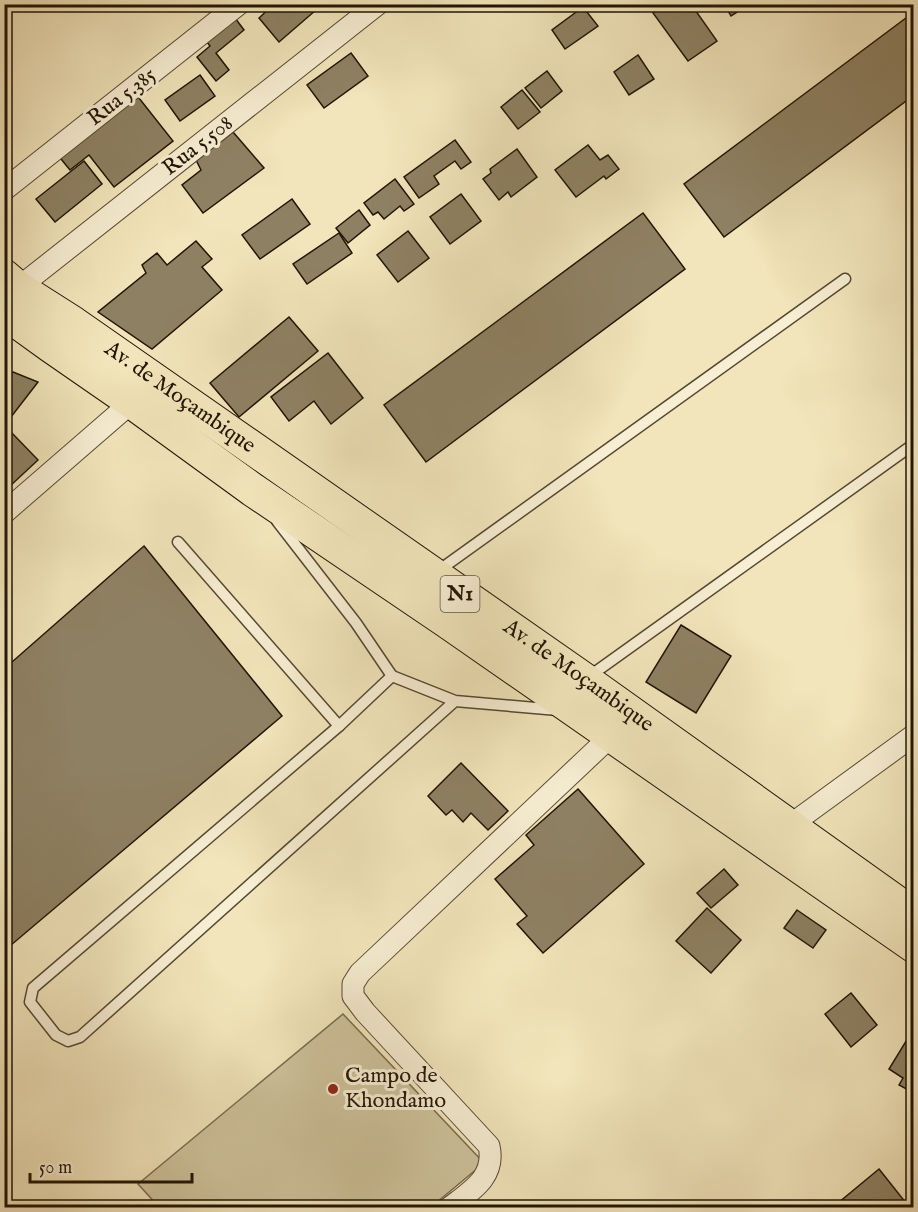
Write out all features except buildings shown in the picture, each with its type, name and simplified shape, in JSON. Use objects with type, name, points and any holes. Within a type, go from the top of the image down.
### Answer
[{"type":"highway","name":"Av. de Moçambique","points":[[9,292],[51,346],[254,490],[914,946]]},
{"type":"highway","name":"Av. de Moçambique","points":[[9,292],[73,323],[585,680],[914,915]]},
{"type":"street","name":"Rua 5.385","points":[[4,190],[239,4]]},
{"type":"street","name":"Rua 5.508","points":[[9,292],[378,4]]},
{"type":"street","points":[[4,513],[132,402]]},
{"type":"street","points":[[449,1208],[480,1183],[492,1158],[489,1146],[365,1012],[352,996],[353,984],[360,973],[611,735]]},
{"type":"street","points":[[789,826],[914,735]]},
{"type":"lane","points":[[433,575],[845,279]]},
{"type":"lane","points":[[585,680],[914,444]]},
{"type":"lane","points":[[254,490],[356,623],[392,676],[455,701],[575,712]]},
{"type":"lane","points":[[178,542],[339,726]]},
{"type":"lane","points":[[392,676],[339,726],[33,988],[30,1002],[56,1035],[68,1041],[80,1037],[455,701]]},
{"type":"shaded area","name":"Campo de Khondamo","points":[[343,1014],[484,1163],[431,1207],[159,1207],[138,1184]]},
{"type":"place","name":"Campo de Khondamo","points":[[333,1089]]}]
